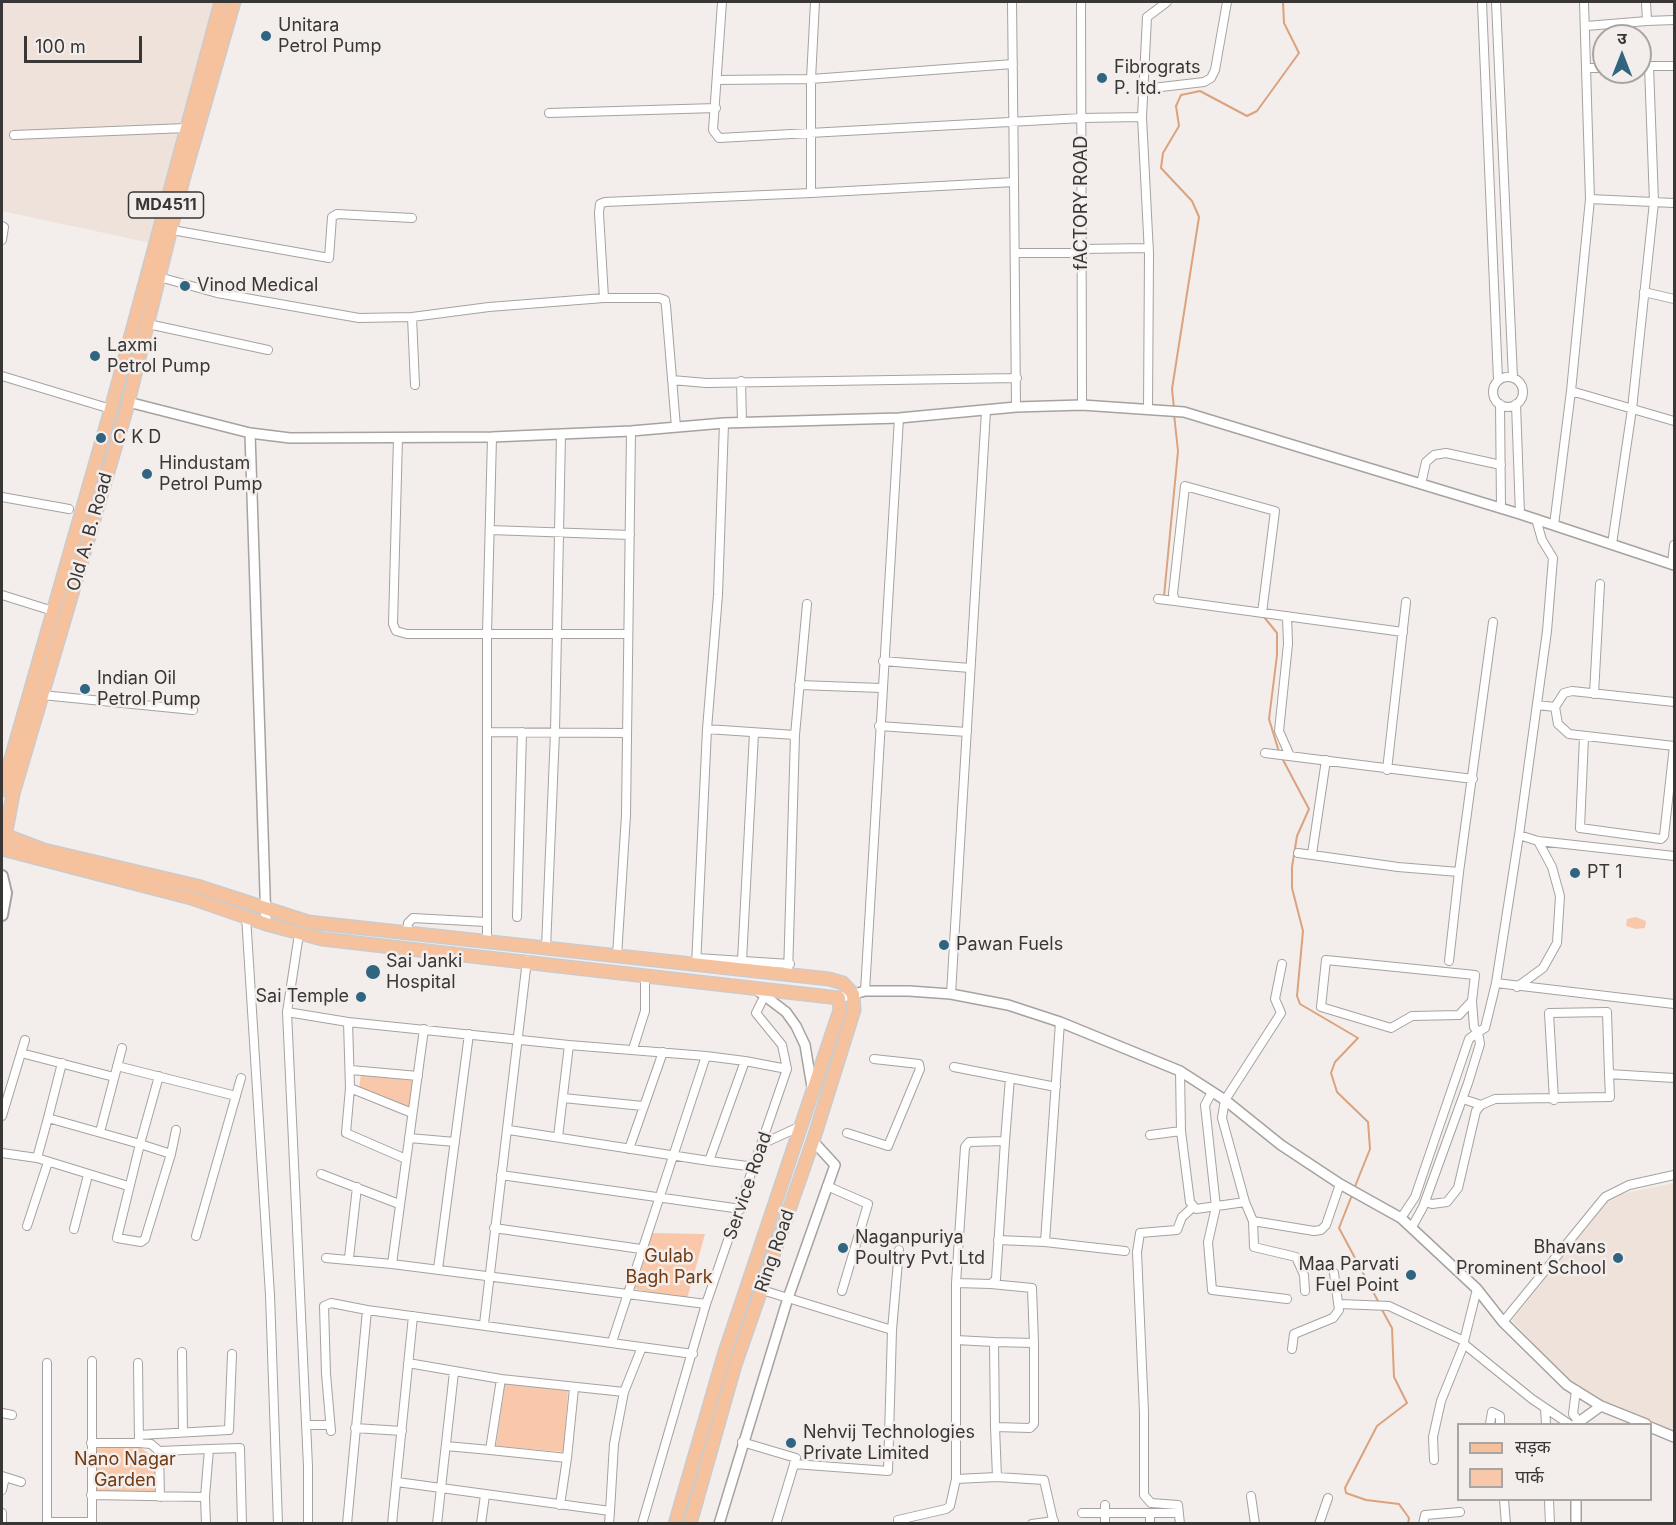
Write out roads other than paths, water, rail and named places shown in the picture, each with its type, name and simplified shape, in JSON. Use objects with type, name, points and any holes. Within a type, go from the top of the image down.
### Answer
[{"type":"main road","name":"Old A. B. Road","points":[[2,789],[111,409],[221,2]]},
{"type":"main road","name":"Old A. B. Road","points":[[2,851],[13,794],[128,402],[159,277],[234,2]]},
{"type":"main road","points":[[4,835],[44,850],[197,886],[308,922],[617,956],[789,970],[843,983],[859,992]]},
{"type":"main road","points":[[2,851],[191,898],[299,934],[839,998]]},
{"type":"main road","points":[[2,876],[6,893],[2,915]]},
{"type":"main road","name":"Ring Road","points":[[690,1524],[735,1365],[813,1141],[859,992]]},
{"type":"main road","name":"Ring Road","points":[[675,1524],[724,1355],[840,1011],[839,998]]},
{"type":"street","points":[[722,2],[713,130],[719,138],[1082,118],[1142,117]]},
{"type":"street","points":[[811,193],[811,79],[815,2]]},
{"type":"street","points":[[1012,2],[1016,407]]},
{"type":"street","name":"fACTORY ROAD","points":[[1081,2],[1082,405]]},
{"type":"street","points":[[1148,409],[1149,248],[1142,117],[1147,16],[1167,2]]},
{"type":"street","points":[[1144,89],[1204,82],[1211,78],[1227,2]]},
{"type":"street","points":[[1482,2],[1498,380],[1493,390],[1494,399],[1500,404],[1508,406],[1516,404],[1521,398],[1520,383],[1513,378],[1498,380]]},
{"type":"street","points":[[1496,2],[1513,378]]},
{"type":"street","points":[[1554,525],[1571,391],[1590,199],[1584,2]]},
{"type":"street","points":[[1646,2],[1647,21]]},
{"type":"street","points":[[1586,26],[1674,20]]},
{"type":"street","points":[[717,80],[811,79],[1013,64]]},
{"type":"street","points":[[1652,66],[1674,66]]},
{"type":"street","points":[[1587,68],[1592,68]]},
{"type":"street","points":[[1612,544],[1632,409],[1654,202],[1650,84]]},
{"type":"street","points":[[549,113],[716,108]]},
{"type":"street","points":[[1486,116],[1502,114]]},
{"type":"street","points":[[14,135],[186,128]]},
{"type":"street","points":[[604,298],[599,213],[600,204],[605,202],[1014,183]]},
{"type":"street","points":[[1590,199],[1674,202]]},
{"type":"street","points":[[172,230],[329,258],[332,217],[336,214],[412,218]]},
{"type":"street","points":[[2,226],[4,227],[2,240]]},
{"type":"street","points":[[1015,253],[1149,248]]},
{"type":"street","points":[[159,277],[217,293],[340,317],[412,317],[489,307],[604,298],[651,297],[665,300],[676,427]]},
{"type":"street","points":[[1644,292],[1674,299]]},
{"type":"street","points":[[412,317],[415,385]]},
{"type":"street","points":[[148,324],[268,350]]},
{"type":"street","points":[[2,376],[111,409]]},
{"type":"street","points":[[672,380],[706,383],[1017,378]]},
{"type":"street","points":[[741,381],[741,423]]},
{"type":"street","points":[[1571,391],[1674,421]]},
{"type":"street","points":[[128,402],[250,433],[290,438],[492,437],[631,431],[724,423],[899,418],[1016,407],[1082,405],[1184,412],[1502,508],[1673,564],[1674,545]]},
{"type":"street","points":[[1500,404],[1502,508]]},
{"type":"street","points":[[1516,404],[1520,514]]},
{"type":"street","points":[[951,994],[986,411]]},
{"type":"street","points":[[859,992],[899,418]]},
{"type":"street","points":[[724,423],[718,595],[707,729],[697,962],[742,961],[789,970],[795,735],[807,604]]},
{"type":"street","points":[[617,956],[626,815],[631,431]]},
{"type":"street","points":[[250,433],[266,924]]},
{"type":"street","points":[[546,948],[555,732],[561,434]]},
{"type":"street","points":[[487,942],[487,732],[492,437]]},
{"type":"street","points":[[398,438],[393,624],[396,631],[407,634],[628,634]]},
{"type":"street","points":[[1421,484],[1426,462],[1434,455],[1446,453],[1501,465]]},
{"type":"street","points":[[1262,613],[1275,511],[1185,486],[1173,594],[1165,600],[1403,632]]},
{"type":"street","points":[[2,497],[69,509]]},
{"type":"street","points":[[1401,1218],[1415,1197],[1469,1039],[1485,1028],[1496,983],[1537,705],[1553,558],[1542,540],[1536,519]]},
{"type":"street","points":[[490,530],[630,535]]},
{"type":"street","points":[[1594,694],[1600,585]]},
{"type":"street","points":[[2,595],[53,611]]},
{"type":"street","points":[[1387,770],[1406,602]]},
{"type":"street","points":[[1283,755],[1279,731],[1288,644],[1287,616]]},
{"type":"street","points":[[1449,961],[1493,622]]},
{"type":"street","points":[[883,661],[970,668]]},
{"type":"street","points":[[799,685],[881,688]]},
{"type":"street","points":[[1584,737],[1580,828],[1661,838],[1664,836],[1674,746],[1584,737],[1565,731],[1558,724],[1555,707],[1564,693],[1572,691],[1674,702]]},
{"type":"street","points":[[42,695],[194,710]]},
{"type":"street","points":[[1537,705],[1555,707]]},
{"type":"street","points":[[879,726],[966,732]]},
{"type":"street","points":[[707,729],[795,735]]},
{"type":"street","points":[[487,732],[627,733]]},
{"type":"street","points":[[517,917],[522,732]]},
{"type":"street","points":[[742,961],[754,733]]},
{"type":"street","points":[[1265,753],[1473,779]]},
{"type":"street","points":[[1312,854],[1326,760]]},
{"type":"street","points":[[1519,835],[1538,841],[1674,856]]},
{"type":"street","points":[[1517,987],[1544,968],[1557,943],[1560,896],[1552,867],[1538,841]]},
{"type":"street","points":[[1298,853],[1398,867],[1459,872]]},
{"type":"street","points":[[246,916],[270,1295],[278,1524]]},
{"type":"street","points":[[407,934],[408,923],[413,918],[486,922]]},
{"type":"street","points":[[299,934],[287,1012],[306,1425],[308,1524]]},
{"type":"street","points":[[484,1324],[494,1228],[509,1130],[527,960]]},
{"type":"street","points":[[1412,1227],[1425,1202],[1480,1044],[1478,1032],[1474,1027],[1472,1001],[1475,975],[1326,960],[1321,1007],[1391,1028],[1412,1016],[1459,1015],[1472,1001]]},
{"type":"street","points":[[1282,964],[1275,999],[1281,1013],[1225,1100],[1222,1118],[1245,1202],[1253,1221],[1255,1249],[1296,1257],[1304,1275],[1305,1291]]},
{"type":"street","points":[[633,1049],[645,1011],[645,975]]},
{"type":"street","points":[[1496,983],[1674,1004]]},
{"type":"street","points":[[753,988],[786,1012],[796,1026],[805,1045],[813,1096]]},
{"type":"street","points":[[839,998],[859,992],[951,994],[1008,1005],[1060,1022],[1180,1071],[1225,1100],[1281,1145],[1341,1184],[1401,1218],[1477,1289],[1503,1322],[1567,1385],[1601,1406],[1641,1423]]},
{"type":"street","points":[[287,1012],[348,1022],[569,1046],[706,1056],[787,1069],[782,1045],[756,1014],[765,995]]},
{"type":"street","points":[[1425,1202],[1432,1204],[1447,1202],[1458,1188],[1476,1111],[1481,1105],[1495,1099],[1554,1100],[1610,1097],[1607,1012],[1549,1013],[1554,1100]]},
{"type":"street","points":[[348,1022],[351,1070],[346,1132],[406,1159]]},
{"type":"street","points":[[1045,1242],[1060,1022]]},
{"type":"street","points":[[392,1264],[424,1029]]},
{"type":"street","points":[[438,1269],[470,1034]]},
{"type":"street","points":[[2,1116],[25,1040]]},
{"type":"street","points":[[558,1137],[569,1046]]},
{"type":"street","points":[[100,1132],[122,1048]]},
{"type":"street","points":[[629,1149],[663,1052]]},
{"type":"street","points":[[21,1053],[114,1077]]},
{"type":"street","points":[[612,1342],[706,1056]]},
{"type":"street","points":[[847,1133],[888,1146],[920,1069],[919,1065],[874,1059]]},
{"type":"street","points":[[710,1161],[745,1061]]},
{"type":"street","points":[[37,1158],[62,1064]]},
{"type":"street","points":[[117,1066],[236,1096]]},
{"type":"street","points":[[954,1067],[1056,1087]]},
{"type":"street","name":"Service Road","points":[[642,1524],[706,1304],[764,1143],[787,1069]]},
{"type":"street","points":[[351,1070],[418,1076]]},
{"type":"street","points":[[1180,1071],[1181,1131],[1193,1207]]},
{"type":"street","points":[[1609,1074],[1674,1078]]},
{"type":"street","points":[[159,1076],[116,1235],[120,1239],[141,1242],[145,1239],[176,1130]]},
{"type":"street","points":[[196,1236],[241,1078]]},
{"type":"street","points":[[991,1284],[996,1279],[1010,1078]]},
{"type":"street","points":[[350,1088],[412,1113]]},
{"type":"street","points":[[1212,1092],[1205,1105],[1216,1207],[1208,1242],[1212,1290],[1287,1299]]},
{"type":"street","points":[[563,1098],[644,1106]]},
{"type":"street","points":[[1462,1099],[1481,1105]]},
{"type":"street","points":[[48,1118],[171,1154]]},
{"type":"street","points":[[764,1143],[803,1125]]},
{"type":"street","points":[[509,1130],[755,1167]]},
{"type":"street","points":[[1150,1135],[1181,1131]]},
{"type":"street","points":[[409,1138],[455,1142]]},
{"type":"street","points":[[719,1524],[788,1298],[835,1165],[813,1141]]},
{"type":"street","points":[[898,1520],[946,1509],[950,1506],[956,1479],[956,1284],[965,1147],[969,1142],[1005,1141]]},
{"type":"street","points":[[2,1156],[37,1158],[128,1186]]},
{"type":"street","points":[[27,1226],[48,1162]]},
{"type":"street","points":[[321,1174],[399,1204]]},
{"type":"street","points":[[74,1229],[88,1175]]},
{"type":"street","points":[[501,1175],[741,1209]]},
{"type":"street","points":[[1503,1322],[1605,1197],[1629,1185],[1674,1175]]},
{"type":"street","points":[[1253,1221],[1314,1231],[1321,1230],[1326,1225],[1341,1184]]},
{"type":"street","points":[[827,1186],[868,1204],[842,1291]]},
{"type":"street","points":[[349,1258],[357,1187]]},
{"type":"street","points":[[1180,1524],[1178,1505],[1151,1503],[1144,1495],[1144,1400],[1137,1251],[1140,1233],[1177,1230],[1182,1217],[1193,1207],[1216,1207],[1245,1202]]},
{"type":"street","points":[[494,1228],[641,1249]]},
{"type":"street","points":[[998,1240],[1045,1242],[1125,1251]]},
{"type":"street","points":[[794,1464],[888,1471],[892,1330],[899,1250]]},
{"type":"street","points":[[326,1258],[349,1258],[706,1304]]},
{"type":"street","points":[[1292,1348],[1294,1334],[1333,1318],[1340,1304],[1334,1273]]},
{"type":"street","points":[[956,1284],[991,1284],[1032,1288],[1034,1424],[1030,1428],[995,1427]]},
{"type":"street","points":[[1434,1460],[1434,1437],[1441,1401],[1464,1342],[1477,1289]]},
{"type":"street","points":[[762,1290],[892,1330]]},
{"type":"street","points":[[306,1425],[331,1428],[324,1306],[331,1303],[367,1310],[693,1354]]},
{"type":"street","points":[[1340,1304],[1380,1305],[1464,1342],[1566,1423]]},
{"type":"street","points":[[347,1524],[367,1310]]},
{"type":"street","points":[[392,1524],[413,1316]]},
{"type":"street","points":[[956,1340],[1034,1343]]},
{"type":"street","points":[[994,1342],[997,1477]]},
{"type":"street","points":[[609,1524],[614,1444],[624,1392],[642,1347]]},
{"type":"street","points":[[182,1352],[183,1432]]},
{"type":"street","points":[[90,1443],[183,1432],[229,1430],[232,1354]]},
{"type":"street","points":[[47,1363],[47,1523],[92,1523],[90,1443],[92,1362]]},
{"type":"street","points":[[138,1363],[139,1439]]},
{"type":"street","points":[[408,1363],[501,1379],[624,1392]]},
{"type":"street","points":[[437,1524],[454,1372]]},
{"type":"street","points":[[490,1450],[501,1379]]},
{"type":"street","points":[[560,1505],[574,1388]]},
{"type":"street","points":[[1576,1390],[1573,1414],[1578,1423],[1601,1406]]},
{"type":"street","points":[[1545,1408],[1546,1423]]},
{"type":"street","points":[[1490,1423],[1492,1412],[1500,1416],[1500,1423]]},
{"type":"street","points":[[2,1413],[12,1415]]},
{"type":"street","points":[[1652,1427],[1674,1437]]},
{"type":"street","points":[[355,1428],[402,1431]]},
{"type":"street","points":[[139,1439],[151,1444],[159,1451],[240,1448],[242,1524]]},
{"type":"street","points":[[742,1443],[796,1458],[776,1524]]},
{"type":"street","points":[[446,1446],[567,1458]]},
{"type":"street","points":[[206,1524],[208,1449]]},
{"type":"street","points":[[159,1451],[160,1497]]},
{"type":"street","points":[[2,1490],[3,1476],[21,1482]]},
{"type":"street","points":[[956,1479],[997,1477],[1044,1480],[1054,1522],[1032,1524]]},
{"type":"street","points":[[397,1482],[610,1511]]},
{"type":"street","points":[[91,1495],[205,1497]]},
{"type":"street","points":[[481,1524],[485,1495]]},
{"type":"street","points":[[1251,1496],[1255,1524]]},
{"type":"street","points":[[1319,1524],[1328,1498]]},
{"type":"street","points":[[1504,1501],[1506,1524]]},
{"type":"street","points":[[1549,1501],[1550,1524]]},
{"type":"street","points":[[1576,1501],[1576,1524]]},
{"type":"street","points":[[1082,1513],[1105,1509],[1150,1514],[1179,1513]]},
{"type":"street","points":[[1105,1509],[1105,1524]]},
{"type":"street","points":[[1423,1524],[1425,1515],[1460,1512]]},
{"type":"street","points":[[2,1513],[2,1524]]},
{"type":"street","points":[[1150,1514],[1150,1524]]},
{"type":"waterway","points":[[1174,408],[1172,389],[1199,217],[1192,201],[1161,168],[1163,153],[1179,126],[1176,106],[1181,95],[1200,91],[1247,116],[1257,111],[1299,53],[1284,23],[1283,2]]},
{"type":"waterway","points":[[1164,596],[1178,451],[1174,414]]},
{"type":"waterway","points":[[1238,613],[1264,617],[1277,633],[1277,655],[1269,719],[1279,752]]},
{"type":"waterway","points":[[1282,758],[1309,809],[1297,836],[1292,867],[1292,888],[1303,931],[1297,996],[1300,1004],[1358,1038],[1335,1062],[1331,1073],[1337,1092],[1368,1122],[1370,1149],[1354,1189]]},
{"type":"waterway","points":[[1352,1195],[1339,1228],[1379,1303]]},
{"type":"waterway","points":[[1381,1308],[1392,1328],[1394,1377],[1407,1403],[1377,1426],[1345,1488],[1346,1493],[1366,1500],[1399,1504],[1409,1518],[1408,1524]]},
{"type":"place","name":"Unitara Petrol Pump","points":[[266,36]]},
{"type":"place","name":"Fibrograts P. ltd.","points":[[1102,78]]},
{"type":"place","name":"Vinod Medical","points":[[185,286]]},
{"type":"place","name":"Laxmi Petrol Pump","points":[[95,356]]},
{"type":"place","name":"C K D","points":[[101,438]]},
{"type":"place","name":"Hindustam Petrol Pump","points":[[147,474]]},
{"type":"place","name":"Indian Oil Petrol Pump","points":[[85,689]]},
{"type":"place","name":"PT 1","points":[[1575,873]]},
{"type":"place","name":"Pawan Fuels","points":[[944,945]]},
{"type":"place","name":"Sai Janki Hospital","points":[[373,972]]},
{"type":"place","name":"Sai Temple","points":[[361,997]]},
{"type":"place","name":"Naganpuriya Poultry Pvt. Ltd","points":[[843,1248]]},
{"type":"place","name":"Bhavans Prominent School","points":[[1618,1258]]},
{"type":"place","name":"Maa Parvati Fuel Point","points":[[1411,1275]]},
{"type":"place","name":"Nehvij Technologies Private Limited","points":[[791,1443]]},
{"type":"park label","name":"Gulab Bagh Park","points":[[669,1267]]},
{"type":"park label","name":"Nano Nagar Garden","points":[[125,1470]]}]
